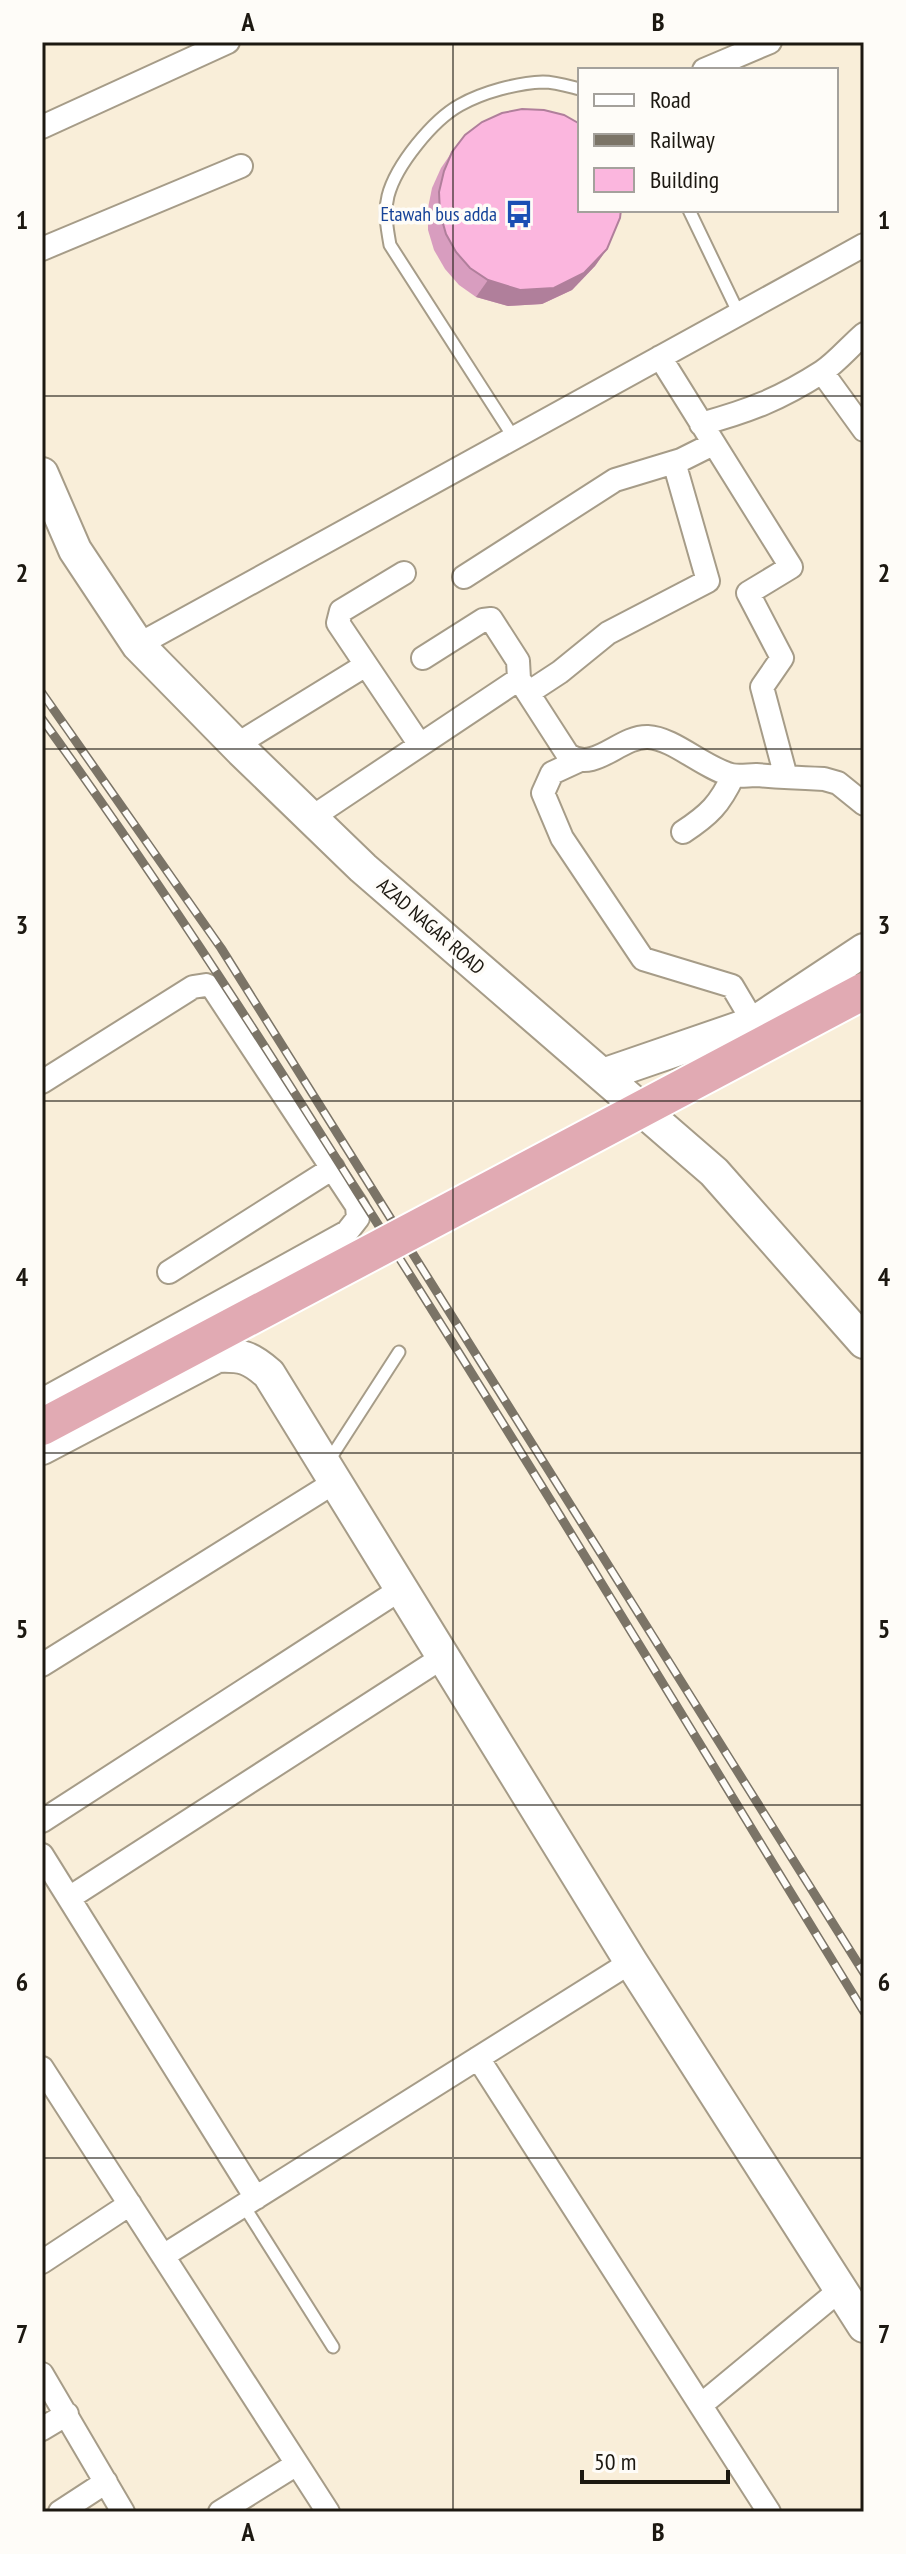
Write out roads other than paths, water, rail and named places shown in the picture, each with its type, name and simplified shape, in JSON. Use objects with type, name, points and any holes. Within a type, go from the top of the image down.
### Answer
[{"type":"main road","points":[[42,1427],[864,991]]},
{"type":"street","points":[[42,127],[228,42]]},
{"type":"street","points":[[709,68],[770,42]]},
{"type":"street","points":[[42,249],[241,166]]},
{"type":"street","points":[[138,645],[864,245]]},
{"type":"street","points":[[464,577],[615,480],[674,462],[707,434],[822,372],[864,334]]},
{"type":"street","points":[[660,357],[791,567],[748,593],[782,658],[762,687],[786,777]]},
{"type":"street","points":[[822,372],[864,430]]},
{"type":"street","points":[[311,818],[420,745],[524,686],[560,672],[608,633],[708,581],[674,462]]},
{"type":"street","name":"AZAD NAGAR ROAD","points":[[42,474],[75,550],[138,645],[363,868],[714,1172],[864,1342]]},
{"type":"street","points":[[404,573],[346,607],[338,617],[342,630],[420,745]]},
{"type":"street","points":[[423,658],[483,620],[491,619],[518,661],[524,686],[568,755],[578,761],[587,762],[634,739],[646,737],[670,744],[697,761],[733,776],[824,779],[838,783],[864,804]]},
{"type":"street","points":[[236,745],[366,665]]},
{"type":"street","points":[[578,761],[552,773],[543,793],[562,838],[643,959],[732,986],[754,1023]]},
{"type":"street","points":[[683,832],[723,798],[733,776]]},
{"type":"street","points":[[603,1075],[754,1023],[864,950]]},
{"type":"street","points":[[42,1082],[193,987],[206,985],[218,993],[333,1168],[357,1206],[358,1218],[347,1232],[42,1400]]},
{"type":"street","points":[[169,1272],[333,1168]]},
{"type":"street","points":[[42,1448],[217,1356],[254,1360],[269,1374],[631,1962],[864,2326]]},
{"type":"street","points":[[42,1665],[330,1474]]},
{"type":"street","points":[[42,1821],[401,1589]]},
{"type":"street","points":[[69,1898],[443,1657]]},
{"type":"street","points":[[42,1855],[250,2202]]},
{"type":"street","points":[[163,2256],[631,1962]]},
{"type":"street","points":[[478,2058],[769,2512]]},
{"type":"street","points":[[43,2072],[328,2512]]},
{"type":"street","points":[[42,2262],[130,2204]]},
{"type":"street","points":[[701,2405],[841,2289]]},
{"type":"street","points":[[42,2374],[123,2512]]},
{"type":"street","points":[[42,2429],[67,2414]]},
{"type":"street","points":[[220,2512],[297,2464]]},
{"type":"street","points":[[60,2512],[106,2482]]},
{"type":"lane","points":[[514,438],[390,245],[385,219],[388,194],[412,149],[460,104],[514,86],[535,83],[546,82],[578,89]]},
{"type":"lane","points":[[690,212],[739,314]]},
{"type":"lane","points":[[330,1474],[399,1352]]},
{"type":"lane","points":[[250,2202],[333,2347]]},
{"type":"railway","points":[[42,693],[221,948],[864,1973]]},
{"type":"railway","points":[[42,719],[165,894],[423,1295],[864,2012]]},
{"type":"place","name":"Etawah bus adda","points":[[519,214]]}]
